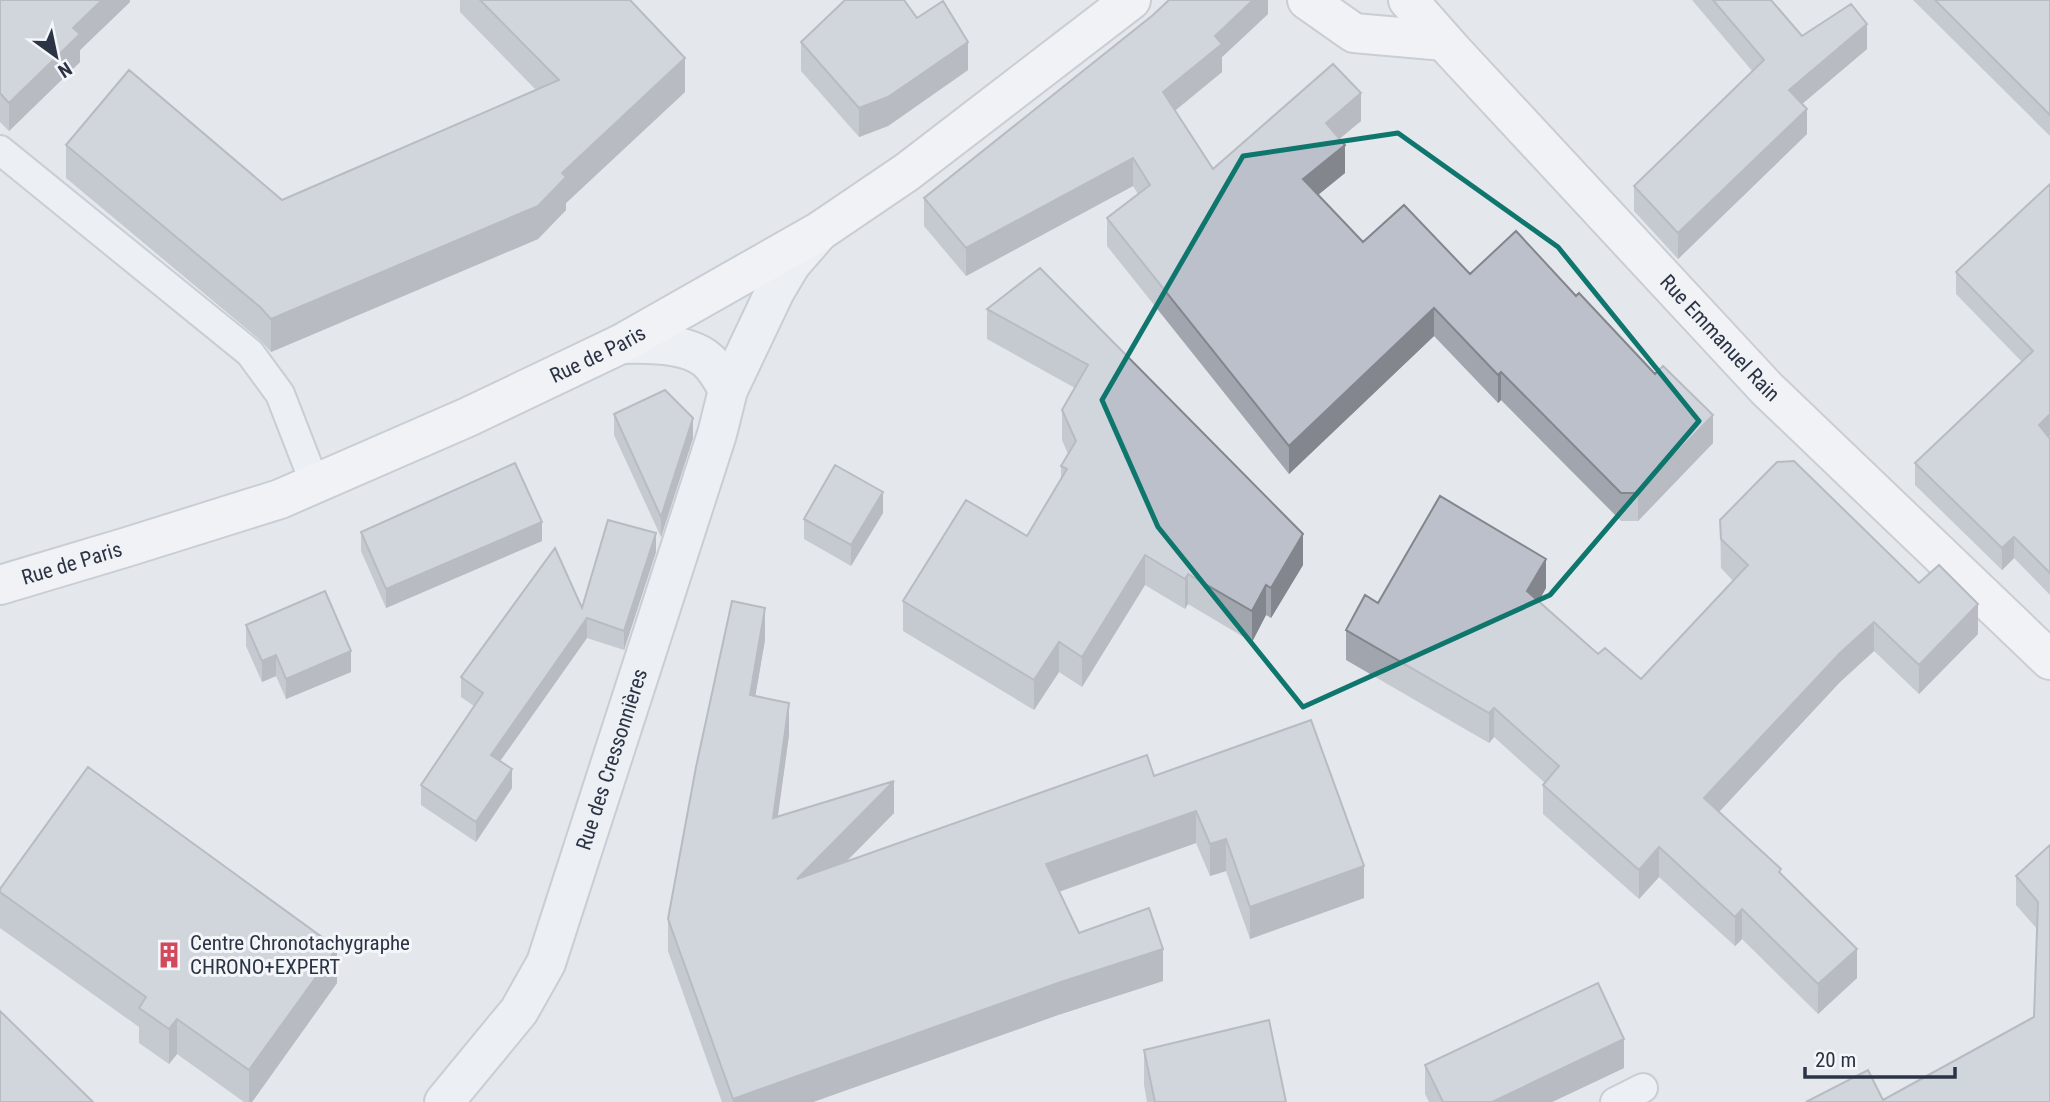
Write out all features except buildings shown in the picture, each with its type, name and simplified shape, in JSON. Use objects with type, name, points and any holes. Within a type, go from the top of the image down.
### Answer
[{"type":"street","name":"Rue de Paris","points":[[0,585],[280,499],[468,417],[621,344],[820,231],[907,172],[1131,0]]},
{"type":"street","points":[[1307,0],[1354,33],[1444,41]]},
{"type":"street","name":"Rue Emmanuel Rain","points":[[1408,0],[1766,389],[2050,660]]},
{"type":"street","name":"Rue des Cressonnières","points":[[444,1102],[519,1011],[546,963],[717,434],[728,390],[775,290],[791,264],[820,231]]},
{"type":"street","points":[[621,344],[649,342],[673,346],[704,357],[719,373],[728,390]]},
{"type":"lane","points":[[0,150],[250,353],[280,394],[315,484]]},
{"type":"lane","points":[[1615,1102],[1643,1088]]},
{"type":"highlighted area","points":[[1398,133],[1558,247],[1699,421],[1550,595],[1303,707],[1158,527],[1102,400],[1243,156]]},
{"type":"place","name":"Centre Chronotachygraphe CHRONO+EXPERT","points":[[169,955]]}]
